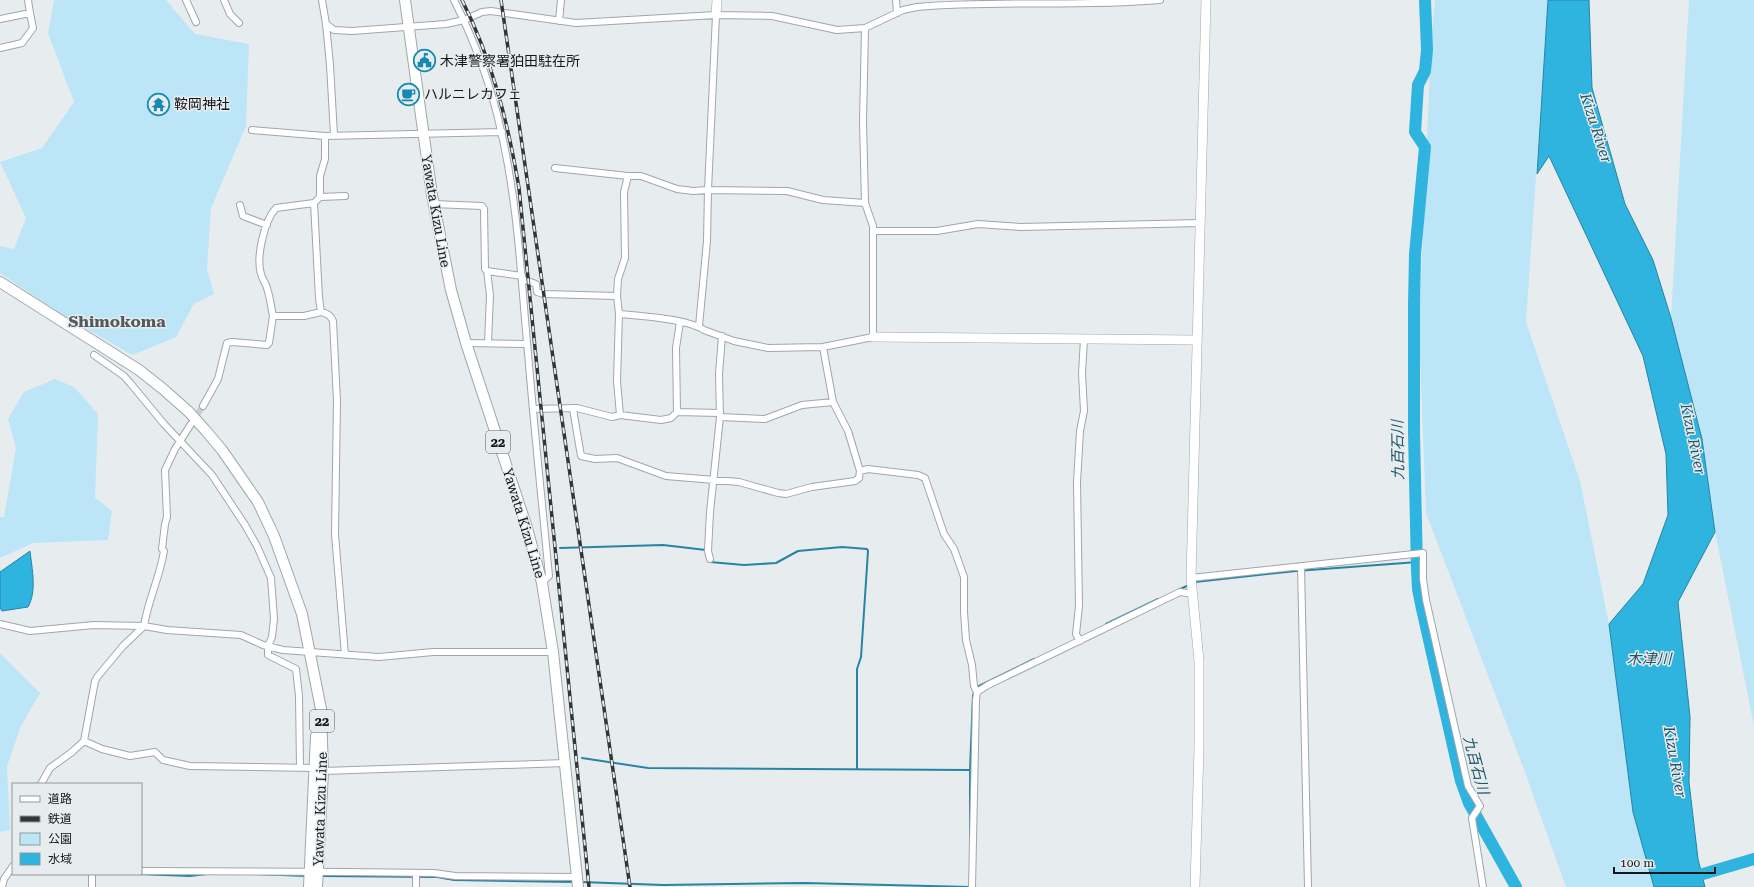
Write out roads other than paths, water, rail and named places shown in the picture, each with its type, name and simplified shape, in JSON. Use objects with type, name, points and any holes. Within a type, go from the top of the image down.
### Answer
[{"type":"main road","name":"Yawata Kizu Line","points":[[405,0],[434,204],[446,270],[466,343],[527,528],[542,583],[553,652],[577,882]]},
{"type":"main road","name":"Yawata Kizu Line","points":[[0,282],[139,370],[195,418],[222,450],[258,502],[274,536],[293,590],[309,652],[316,707],[319,769],[314,871],[317,887]]},
{"type":"main road","name":"Yawata Kizu Line","points":[[309,887],[314,871]]},
{"type":"street","points":[[0,48],[22,43],[33,28],[28,0]]},
{"type":"street","points":[[186,0],[196,22]]},
{"type":"street","points":[[224,0],[230,14],[239,23]]},
{"type":"street","points":[[322,0],[333,92],[334,135]]},
{"type":"street","points":[[454,0],[464,20],[487,79],[502,132],[511,182],[522,278],[549,576],[542,583]]},
{"type":"street","points":[[559,21],[561,0]]},
{"type":"street","points":[[699,326],[705,271],[717,0]]},
{"type":"street","points":[[896,0],[897,13]]},
{"type":"street","points":[[326,24],[334,30],[352,31],[446,24],[464,20],[482,12],[490,11],[576,23],[716,15],[772,16],[837,30],[865,28],[910,8],[923,6],[1017,3],[1114,4],[1160,0]]},
{"type":"street","points":[[1195,887],[1199,748],[1199,661],[1192,578],[1206,0]]},
{"type":"street","points":[[0,19],[30,13]]},
{"type":"street","points":[[865,28],[863,122],[864,203],[873,226],[873,337]]},
{"type":"street","points":[[252,130],[325,136],[502,132]]},
{"type":"street","points":[[320,197],[320,176],[325,158],[325,136]]},
{"type":"street","points":[[555,168],[628,176],[641,176],[677,189],[693,191],[787,191],[824,200],[864,203]]},
{"type":"street","points":[[620,415],[617,381],[619,314],[617,296],[620,271],[625,258],[624,192],[628,176]]},
{"type":"street","points":[[203,406],[218,379],[227,343],[232,342],[268,345],[269,343],[273,316],[268,289],[261,274],[259,262],[267,225],[276,208],[314,203],[320,197],[344,196]]},
{"type":"street","points":[[314,203],[321,312]]},
{"type":"street","points":[[434,204],[482,206],[484,209],[485,269],[487,271],[490,295],[488,343]]},
{"type":"street","points":[[240,205],[243,216],[267,225]]},
{"type":"street","points":[[873,231],[937,231],[978,224],[1020,227],[1200,223]]},
{"type":"street","points":[[487,271],[522,278],[536,284],[538,292],[544,294],[617,296]]},
{"type":"street","points":[[273,316],[304,316],[321,312],[325,313],[333,321],[337,401],[335,534],[345,654]]},
{"type":"street","points":[[619,314],[699,326],[704,330],[752,346],[768,348],[823,347],[873,337],[1198,340]]},
{"type":"street","points":[[677,412],[676,348],[680,322]]},
{"type":"street","points":[[710,559],[708,552],[712,479],[719,415],[722,336]]},
{"type":"street","points":[[1080,641],[1076,634],[1079,606],[1077,482],[1080,430],[1084,411],[1082,373],[1084,339]]},
{"type":"street","points":[[466,343],[527,344]]},
{"type":"street","points":[[573,409],[581,456],[595,459],[622,459],[666,476],[739,482],[786,494],[812,487],[855,481],[859,478],[860,471],[848,431],[832,402],[823,347]]},
{"type":"street","points":[[94,354],[124,376],[180,441],[212,475],[257,546],[271,578],[274,619],[272,637],[268,646],[268,655],[296,669],[299,696],[300,767]]},
{"type":"street","points":[[533,409],[577,408],[612,417],[620,415],[661,420],[670,418],[677,412],[764,418],[802,405],[832,402]]},
{"type":"street","points":[[42,783],[50,768],[84,741],[95,681],[123,646],[144,626],[146,611],[161,571],[164,551],[162,550],[163,536],[167,517],[165,470],[180,441],[191,424]]},
{"type":"street","points":[[860,471],[868,469],[918,475],[925,478],[944,534],[954,549],[964,577],[966,640],[972,665],[974,686],[977,692],[972,887]]},
{"type":"street","points":[[1192,578],[1423,553],[1423,578],[1426,600],[1468,786],[1480,806],[1472,818],[1483,887]]},
{"type":"street","points":[[1300,566],[1308,887]]},
{"type":"street","points":[[977,692],[988,685],[1180,592],[1193,594]]},
{"type":"street","points":[[0,624],[30,631],[94,625],[144,626],[167,630],[241,635],[268,646],[283,650],[379,657],[433,652],[553,652]]},
{"type":"street","points":[[84,741],[102,749],[130,756],[155,752],[163,760],[190,766],[300,767],[319,769],[565,763]]},
{"type":"street","points":[[2,887],[4,879],[12,867]]},
{"type":"street","points":[[142,872],[314,871],[434,873],[455,876],[577,882]]},
{"type":"street","points":[[416,873],[416,887]]},
{"type":"street","points":[[92,875],[92,887]]},
{"type":"water","name":"木津川","points":[[1548,0],[1589,0],[1592,88],[1625,204],[1653,260],[1671,318],[1702,439],[1715,532],[1678,602],[1690,717],[1689,782],[1698,859],[1705,887],[1654,887],[1633,812],[1609,624],[1643,584],[1668,515],[1666,454],[1643,356],[1549,156],[1537,174]]},
{"type":"water","points":[[30,551],[33,572],[31,601],[28,607],[2,611],[0,608],[0,572]]},
{"type":"waterway","name":"九百石川","points":[[1425,0],[1427,50],[1425,71],[1418,85],[1415,132],[1425,147],[1415,254],[1414,305],[1414,433],[1418,589],[1461,781],[1469,803],[1516,887]]},
{"type":"waterway","points":[[560,548],[663,545],[706,550]]},
{"type":"waterway","points":[[709,560],[710,562],[744,565],[776,563],[798,551],[842,547],[867,549],[861,657],[857,669],[857,769]]},
{"type":"waterway","points":[[1195,582],[1296,571],[1418,562]]},
{"type":"waterway","points":[[1178,590],[1189,585]]},
{"type":"waterway","points":[[1106,624],[1158,599]]},
{"type":"waterway","points":[[977,687],[1034,659]]},
{"type":"waterway","points":[[970,836],[970,770],[973,695],[975,691]]},
{"type":"waterway","points":[[582,758],[648,768],[970,770]]},
{"type":"waterway","points":[[1686,879],[1754,859]]},
{"type":"waterway","points":[[142,874],[190,876],[207,874]]},
{"type":"waterway","points":[[253,874],[307,876]]},
{"type":"waterway","points":[[321,876],[437,877],[454,880],[575,882]]},
{"type":"waterway","points":[[581,882],[663,885],[805,883],[970,887]]},
{"type":"tunnel","points":[[193,421],[203,406]]},
{"type":"railway","points":[[462,0],[482,45],[498,92],[510,139],[519,188],[589,887]]},
{"type":"railway","points":[[501,0],[630,887]]},
{"type":"place","name":"木津警察署狛田駐在所","points":[[424,61]]},
{"type":"place","name":"ハルニレカフェ","points":[[409,94]]},
{"type":"place","name":"鞍岡神社","points":[[159,104]]},
{"type":"district","name":"Shimokoma","points":[[117,321]]},
{"type":"water label","name":"Kizu River","points":[[1596,128]]},
{"type":"water label","name":"Kizu River","points":[[1693,439]]},
{"type":"water label","name":"Kizu River","points":[[1675,762]]}]
